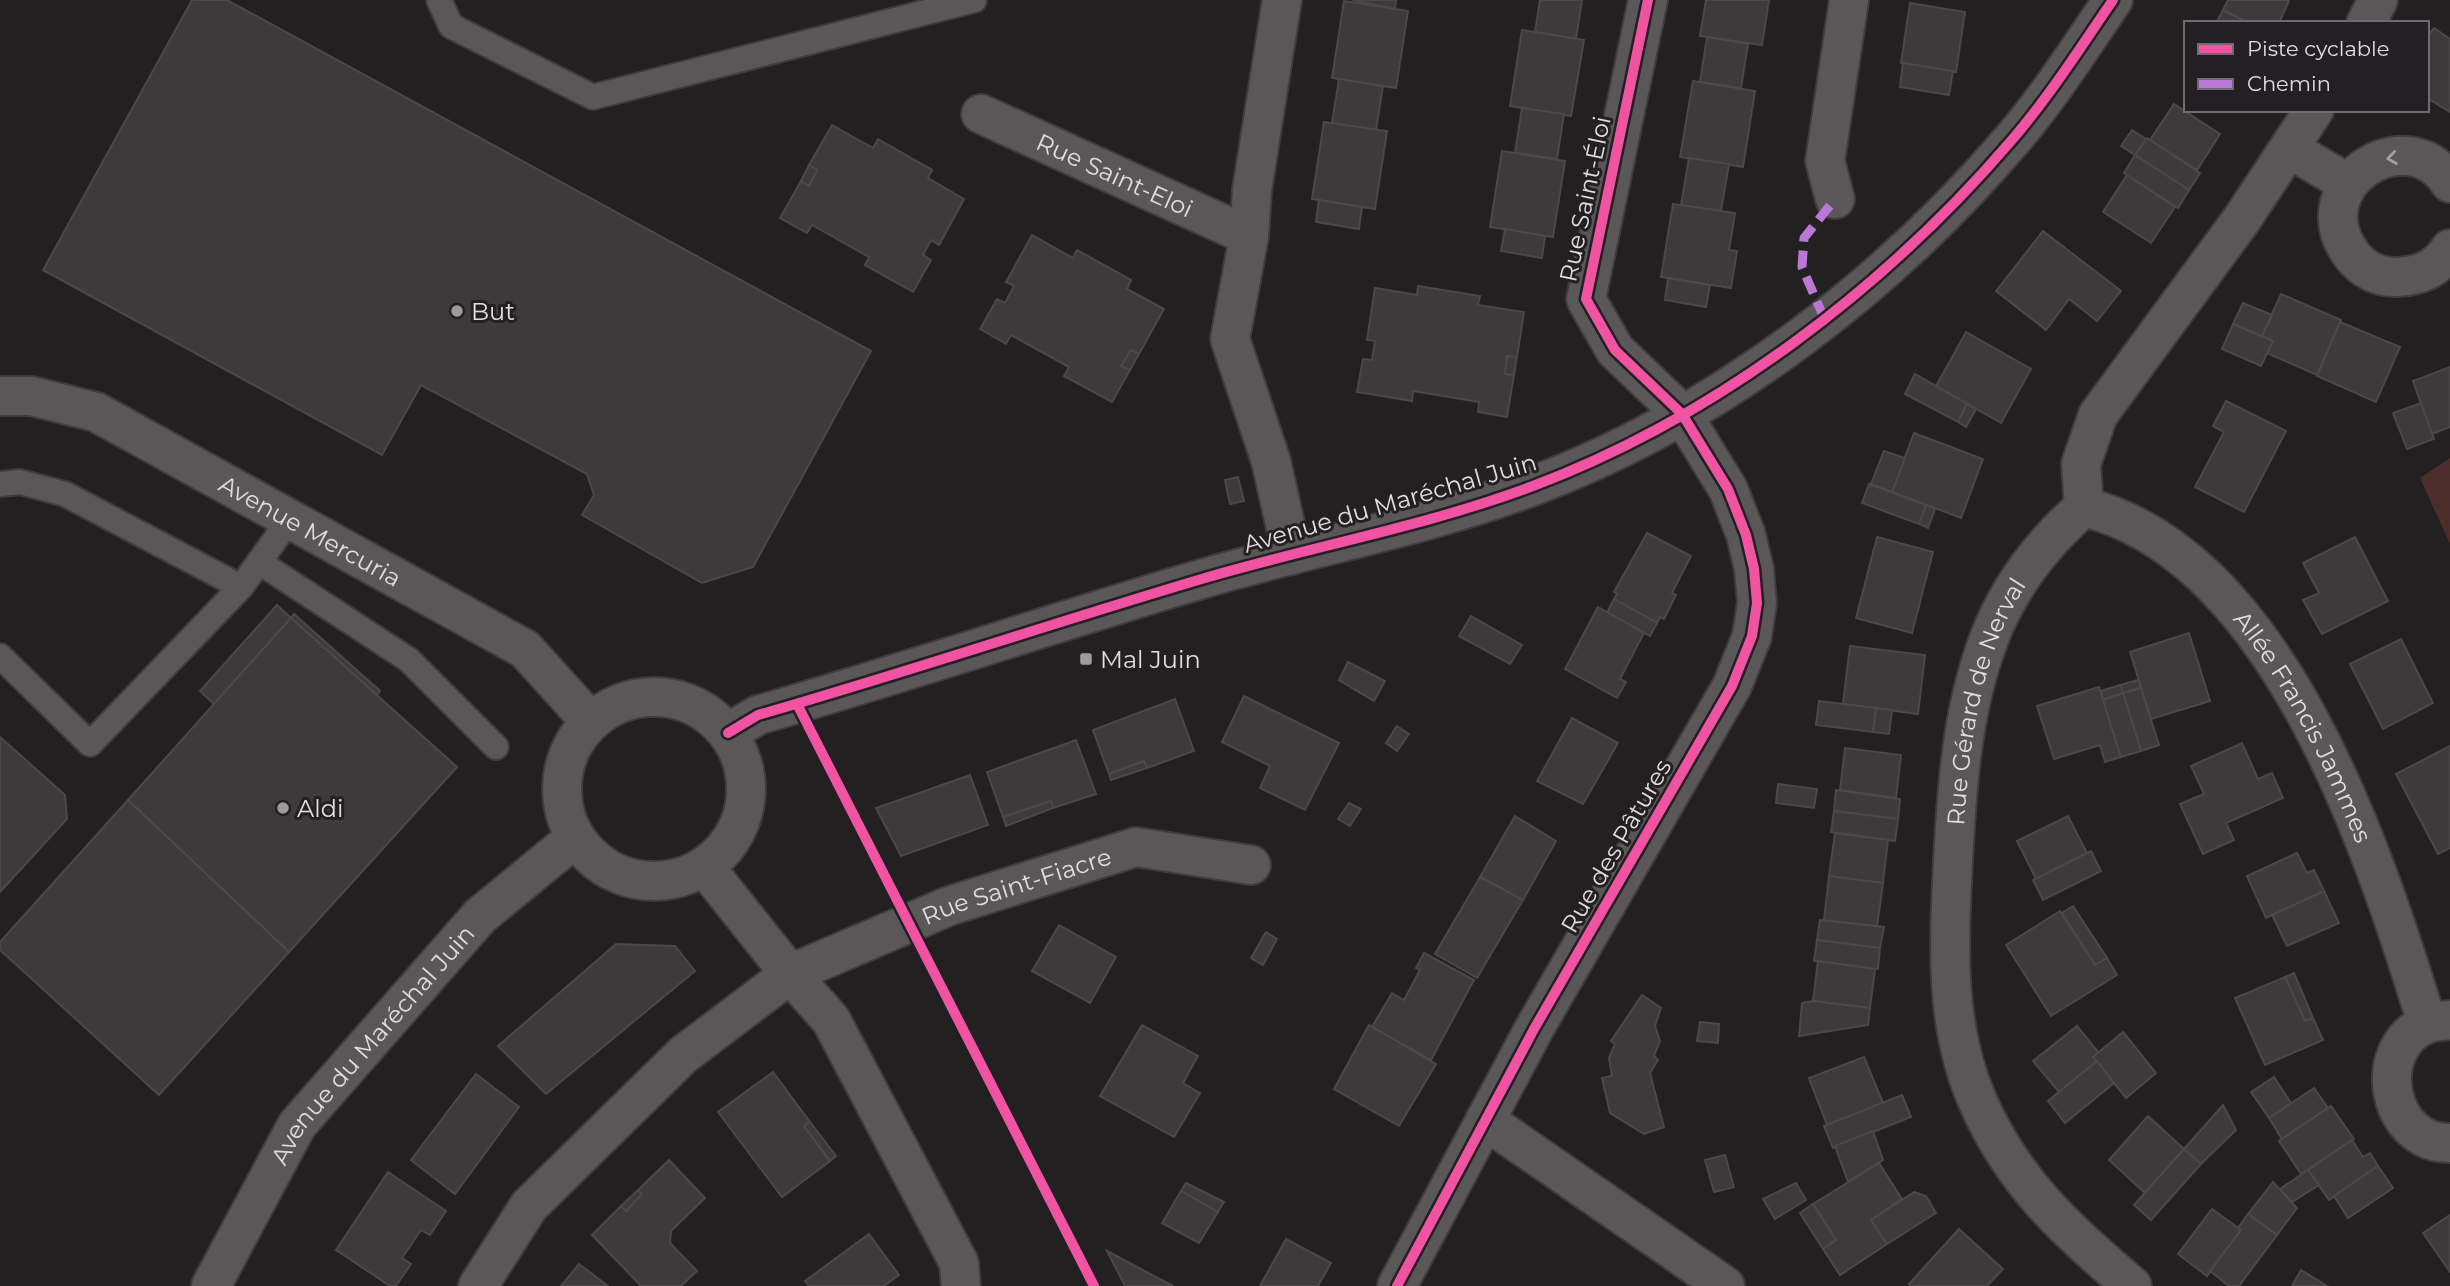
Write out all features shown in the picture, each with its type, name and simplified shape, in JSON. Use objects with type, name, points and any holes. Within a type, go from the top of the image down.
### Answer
[{"type":"street","points":[[1282,0],[1252,190],[1249,236],[1230,340],[1271,461],[1292,555]]},
{"type":"street","name":"Rue Saint-Éloi","points":[[1648,0],[1586,299],[1615,350],[1682,414]]},
{"type":"street","points":[[1836,199],[1825,162],[1849,0]]},
{"type":"street","name":"Avenue du Maréchal Juin","points":[[728,733],[758,715],[1208,577],[1463,509],[1532,486],[1580,466],[1682,414],[1775,354],[1906,250],[2013,139],[2066,70],[2113,0]]},
{"type":"street","points":[[2366,21],[2378,0]]},
{"type":"street","points":[[2084,507],[2081,464],[2098,415],[2290,149],[2313,112]]},
{"type":"street","name":"Rue Saint-Eloi","points":[[981,114],[1249,236]]},
{"type":"street","points":[[2290,149],[2347,183]]},
{"type":"street","points":[[2450,183],[2426,161],[2397,155],[2368,163],[2347,183],[2337,212],[2341,241],[2359,265],[2385,278],[2415,276],[2441,262],[2450,249]]},
{"type":"street","name":"Avenue Mercuria","points":[[0,396],[31,396],[96,412],[525,649],[590,721]]},
{"type":"street","name":"Rue des Pâtures","points":[[1397,1286],[1485,1120],[1732,686],[1752,636],[1756,603],[1746,535],[1728,489],[1682,414]]},
{"type":"street","name":"Allée Francis Jammes","points":[[2084,507],[2108,513],[2161,540],[2216,590],[2250,629],[2281,671],[2356,814],[2402,941],[2439,1022],[2402,1044],[2390,1074],[2395,1107],[2416,1132],[2450,1143]]},
{"type":"street","name":"Rue Gérard de Nerval","points":[[2084,507],[2053,534],[2021,575],[1996,623],[1978,672],[1957,779],[1949,940],[1951,986],[1965,1066],[1976,1099],[2003,1150],[2042,1206],[2087,1250],[2132,1286]]},
{"type":"street","points":[[646,696],[677,699],[705,711],[728,733],[742,759],[745,800],[742,820],[727,846],[705,866],[678,879],[648,882],[619,875],[594,860],[575,838],[563,808],[561,777],[571,747],[590,721],[616,704],[646,696]]},
{"type":"street","name":"Avenue du Maréchal Juin","points":[[211,1286],[298,1125],[480,916],[575,838]]},
{"type":"street","name":"Rue Saint-Fiacre","points":[[478,1286],[529,1206],[682,1055],[790,974],[949,906],[1136,847],[1251,865]]},
{"type":"street","points":[[705,866],[790,974],[831,1020],[959,1263],[961,1286]]},
{"type":"street","points":[[1485,1120],[1725,1286]]},
{"type":"lane","points":[[439,0],[451,26],[593,97],[974,0]]},
{"type":"lane","points":[[0,484],[20,482],[65,494],[241,587]]},
{"type":"lane","points":[[0,656],[90,744],[241,587],[290,519]]},
{"type":"lane","points":[[259,562],[410,660],[496,747]]},
{"type":"shaded area","points":[[2450,458],[2450,544],[2420,478]]},
{"type":"building","name":"But","points":[[192,0],[227,0],[871,351],[753,567],[702,583],[582,515],[594,495],[587,474],[421,385],[382,455],[43,270]]},
{"type":"building","points":[[1352,0],[1396,0],[1395,9]]},
{"type":"building","points":[[1540,0],[1582,0],[1576,39],[1535,32]]},
{"type":"building","points":[[1706,0],[1769,0],[1762,45],[1700,36]]},
{"type":"building","points":[[2228,0],[2289,1],[2280,21],[2244,21],[2223,10]]},
{"type":"building","points":[[1344,1],[1408,11],[1396,88],[1332,78]]},
{"type":"building","points":[[1910,3],[1965,12],[1956,72],[1901,63]]},
{"type":"building","points":[[2223,10],[2244,21],[2217,21]]},
{"type":"building","points":[[2434,28],[2450,39],[2450,112],[2429,99],[2429,35]]},
{"type":"building","points":[[1522,30],[1584,40],[1571,116],[1510,106]]},
{"type":"building","points":[[1707,37],[1748,44],[1741,88],[1700,82]]},
{"type":"building","points":[[1903,63],[1953,71],[1949,95],[1900,87]]},
{"type":"building","points":[[1339,79],[1383,86],[1376,130],[1332,123]]},
{"type":"building","points":[[1693,81],[1755,91],[1743,167],[1680,157]]},
{"type":"building","points":[[2174,104],[2220,134],[2197,170],[2150,140]]},
{"type":"building","points":[[1522,108],[1564,114],[1557,159],[1515,153]]},
{"type":"building","points":[[1324,122],[1387,131],[1375,209],[1312,199]]},
{"type":"building","points":[[832,125],[873,148],[878,139],[932,170],[928,178],[964,199],[939,245],[931,240],[923,255],[931,260],[913,292],[865,265],[869,257],[812,225],[807,233],[780,218],[801,181],[809,186],[817,170],[809,165]]},
{"type":"building","points":[[2132,130],[2146,139],[2135,155],[2121,146]]},
{"type":"building","points":[[2147,138],[2200,173],[2189,190],[2135,155]]},
{"type":"building","points":[[1502,151],[1565,161],[1553,237],[1490,227]]},
{"type":"building","points":[[2135,155],[2189,190],[2178,208],[2124,173]]},
{"type":"building","points":[[1689,158],[1729,164],[1721,211],[1681,205]]},
{"type":"building","points":[[809,165],[817,170],[809,186],[801,181]]},
{"type":"building","points":[[2127,175],[2175,207],[2151,243],[2103,212]]},
{"type":"building","points":[[1319,200],[1362,207],[1359,229],[1316,222]]},
{"type":"building","points":[[1673,204],[1735,213],[1729,250],[1737,251],[1731,288],[1661,277]]},
{"type":"building","points":[[1505,229],[1545,236],[1542,258],[1501,251]]},
{"type":"building","points":[[2043,231],[2121,291],[2097,321],[2069,299],[2046,330],[1996,291]]},
{"type":"building","points":[[1032,235],[1073,258],[1077,250],[1131,280],[1127,289],[1164,309],[1139,354],[1131,350],[1121,366],[1130,370],[1112,402],[1064,376],[1069,367],[1011,335],[1006,344],[980,329],[997,299],[1005,303],[1014,286],[1006,282]]},
{"type":"building","points":[[1668,278],[1710,285],[1706,307],[1665,300]]},
{"type":"building","points":[[1418,286],[1480,296],[1478,305],[1524,312],[1517,357],[1507,356],[1505,374],[1514,375],[1507,417],[1478,412],[1479,402],[1413,391],[1412,401],[1357,392],[1363,359],[1372,360],[1375,341],[1367,340],[1375,288],[1417,295]]},
{"type":"building","points":[[2281,294],[2341,320],[2317,375],[2267,353],[2273,341],[2262,336]]},
{"type":"building","points":[[2243,303],[2272,315],[2262,336],[2233,324]]},
{"type":"building","points":[[2340,322],[2400,347],[2376,402],[2317,376]]},
{"type":"building","points":[[2233,324],[2273,341],[2261,366],[2222,349]]},
{"type":"building","points":[[1966,332],[2031,369],[2001,423],[1936,386]]},
{"type":"building","points":[[1131,350],[1139,354],[1130,370],[1121,366]]},
{"type":"building","points":[[1507,356],[1517,357],[1514,375],[1505,374]]},
{"type":"building","points":[[2450,367],[2450,427],[2432,434],[2413,381]]},
{"type":"building","points":[[1915,374],[1967,404],[1958,422],[1905,394]]},
{"type":"building","points":[[2226,401],[2286,431],[2244,512],[2195,487],[2224,432],[2213,426]]},
{"type":"building","points":[[2421,403],[2434,439],[2407,449],[2393,413]]},
{"type":"building","points":[[1967,404],[1976,409],[1966,427],[1958,422]]},
{"type":"building","points":[[1914,433],[1983,459],[1961,518],[1892,492]]},
{"type":"building","points":[[1884,451],[1905,458],[1892,492],[1871,484]]},
{"type":"building","points":[[1238,477],[1244,501],[1230,504],[1225,480]]},
{"type":"building","points":[[1869,484],[1926,505],[1919,524],[1862,503]]},
{"type":"building","points":[[1926,505],[1935,509],[1928,528],[1919,524]]},
{"type":"building","points":[[1647,533],[1691,556],[1672,593],[1676,595],[1664,619],[1660,617],[1657,623],[1614,599],[1617,594],[1614,592]]},
{"type":"building","points":[[1877,537],[1933,552],[1912,633],[1856,618]]},
{"type":"building","points":[[2355,537],[2388,601],[2322,634],[2303,600],[2319,593],[2303,563]]},
{"type":"building","points":[[1614,599],[1657,623],[1650,636],[1607,613]]},
{"type":"building","points":[[277,605],[291,618],[214,704],[200,691]]},
{"type":"building","points":[[1598,607],[1644,633],[1620,679],[1626,682],[1617,698],[1565,669]]},
{"type":"building","points":[[294,614],[380,691],[377,695],[291,618]]},
{"type":"building","points":[[1471,616],[1522,645],[1510,664],[1459,636]]},
{"type":"building","points":[[291,618],[457,767],[289,952],[128,800]]},
{"type":"building","points":[[2189,633],[2210,701],[2151,719],[2130,652]]},
{"type":"building","points":[[2401,639],[2433,703],[2383,729],[2350,664]]},
{"type":"building","points":[[1850,646],[1925,655],[1918,714],[1843,704]]},
{"type":"building","points":[[1348,662],[1385,681],[1374,701],[1339,680]]},
{"type":"building","points":[[2138,680],[2141,688],[2123,693],[2120,685]]},
{"type":"building","points":[[2120,685],[2123,693],[2103,700],[2101,691]]},
{"type":"building","points":[[2099,687],[2121,757],[2105,762],[2100,745],[2054,759],[2037,706]]},
{"type":"building","points":[[2141,688],[2159,745],[2141,751],[2123,693]]},
{"type":"building","points":[[2123,693],[2141,751],[2121,757],[2103,700]]},
{"type":"building","points":[[1244,696],[1339,743],[1305,810],[1260,788],[1270,766],[1222,742]]},
{"type":"building","points":[[1175,699],[1194,751],[1147,768],[1144,761],[1109,774],[1093,730]]},
{"type":"building","points":[[1819,701],[1876,708],[1873,732],[1816,725]]},
{"type":"building","points":[[1876,708],[1892,710],[1889,734],[1873,732]]},
{"type":"building","points":[[1572,718],[1618,743],[1583,804],[1537,781]]},
{"type":"building","points":[[1397,726],[1409,734],[1397,751],[1386,743]]},
{"type":"building","points":[[0,737],[65,795],[67,819],[0,892]]},
{"type":"building","points":[[1076,740],[1096,794],[1053,808],[1051,801],[1003,817],[987,772]]},
{"type":"building","points":[[2242,743],[2258,779],[2272,773],[2283,798],[2226,823],[2234,840],[2203,854],[2180,804],[2204,794],[2191,766]]},
{"type":"building","points":[[2450,746],[2450,848],[2438,854],[2396,774]]},
{"type":"building","points":[[1845,748],[1901,755],[1896,798],[1840,790]]},
{"type":"building","points":[[1144,761],[1147,768],[1111,780],[1109,774]]},
{"type":"building","points":[[970,775],[988,825],[901,856],[876,808]]},
{"type":"building","points":[[1778,784],[1817,789],[1814,808],[1776,803]]},
{"type":"building","points":[[1836,790],[1900,799],[1898,819],[1834,811]]},
{"type":"building","points":[[128,800],[289,952],[159,1095],[0,950],[0,942]]},
{"type":"building","points":[[1051,801],[1053,808],[1006,826],[1003,817]]},
{"type":"building","points":[[1349,803],[1361,809],[1350,826],[1338,819]]},
{"type":"building","points":[[1834,811],[1898,819],[1895,841],[1831,832]]},
{"type":"building","points":[[1515,816],[1556,841],[1523,900],[1480,877]]},
{"type":"building","points":[[2068,816],[2087,853],[2036,879],[2017,841]]},
{"type":"building","points":[[1835,833],[1888,840],[1883,883],[1829,876]]},
{"type":"building","points":[[2091,851],[2101,871],[2043,900],[2033,880]]},
{"type":"building","points":[[2297,853],[2307,873],[2314,870],[2324,891],[2266,918],[2247,876]]},
{"type":"building","points":[[1829,876],[1883,883],[1877,927],[1824,920]]},
{"type":"building","points":[[1480,877],[1523,900],[1477,978],[1435,954]]},
{"type":"building","points":[[2324,891],[2339,923],[2287,946],[2272,915]]},
{"type":"building","points":[[2073,906],[2107,958],[2095,965],[2062,913]]},
{"type":"building","points":[[2060,911],[2095,965],[2107,958],[2117,975],[2051,1016],[2006,945]]},
{"type":"building","points":[[1820,920],[1884,927],[1880,948],[1817,940]]},
{"type":"building","points":[[1059,925],[1116,957],[1090,1003],[1032,971]]},
{"type":"building","points":[[1266,932],[1277,939],[1263,965],[1251,958]]},
{"type":"building","points":[[1817,940],[1880,948],[1878,969],[1814,961]]},
{"type":"building","points":[[616,944],[675,946],[695,971],[546,1094],[498,1046]]},
{"type":"building","points":[[1424,953],[1474,980],[1431,1060],[1372,1027],[1392,993],[1404,1000],[1420,970],[1416,968]]},
{"type":"building","points":[[1818,961],[1875,969],[1870,1008],[1813,1001]]},
{"type":"building","points":[[2294,973],[2313,1018],[2305,1021],[2285,977]]},
{"type":"building","points":[[2285,977],[2305,1021],[2313,1018],[2323,1040],[2265,1065],[2235,998]]},
{"type":"building","points":[[1642,995],[1661,1008],[1655,1026],[1660,1041],[1654,1056],[1658,1060],[1650,1073],[1664,1127],[1644,1134],[1610,1113],[1602,1078],[1612,1076],[1609,1058],[1615,1044],[1611,1041]]},
{"type":"building","points":[[1813,1001],[1870,1008],[1868,1025],[1799,1036],[1802,1003]]},
{"type":"building","points":[[1700,1022],[1719,1024],[1718,1043],[1697,1041]]},
{"type":"building","points":[[1142,1025],[1198,1056],[1183,1083],[1200,1093],[1174,1137],[1100,1096]]},
{"type":"building","points":[[1369,1025],[1436,1064],[1399,1126],[1334,1089]]},
{"type":"building","points":[[2077,1026],[2099,1053],[2093,1057],[2097,1061],[2059,1092],[2033,1061]]},
{"type":"building","points":[[2123,1032],[2156,1073],[2126,1098],[2093,1057]]},
{"type":"building","points":[[1864,1057],[1883,1103],[1827,1125],[1809,1078]]},
{"type":"building","points":[[2097,1061],[2114,1083],[2065,1123],[2048,1101]]},
{"type":"building","points":[[773,1072],[810,1122],[804,1126],[830,1161],[782,1197],[718,1112]]},
{"type":"building","points":[[476,1074],[519,1107],[455,1194],[411,1160]]},
{"type":"building","points":[[2274,1077],[2291,1103],[2269,1118],[2251,1092]]},
{"type":"building","points":[[2314,1088],[2328,1108],[2282,1139],[2269,1118]]},
{"type":"building","points":[[1902,1095],[1911,1117],[1833,1148],[1824,1126]]},
{"type":"building","points":[[2223,1105],[2236,1130],[2201,1164],[2184,1149]]},
{"type":"building","points":[[2331,1106],[2354,1139],[2301,1174],[2279,1141]]},
{"type":"building","points":[[2148,1116],[2184,1149],[2145,1193],[2109,1160]]},
{"type":"building","points":[[810,1122],[836,1156],[830,1161],[804,1126]]},
{"type":"building","points":[[1873,1131],[1883,1160],[1848,1182],[1835,1146]]},
{"type":"building","points":[[2352,1140],[2363,1157],[2370,1153],[2378,1166],[2329,1200],[2308,1170]]},
{"type":"building","points":[[2184,1149],[2201,1164],[2151,1220],[2134,1205]]},
{"type":"building","points":[[1725,1155],[1734,1187],[1714,1192],[1705,1160]]},
{"type":"building","points":[[669,1160],[705,1198],[671,1231],[670,1243],[697,1271],[681,1286],[641,1286],[592,1235],[621,1206],[626,1211],[642,1194],[638,1190]]},
{"type":"building","points":[[1879,1163],[1902,1199],[1871,1220],[1887,1244],[1840,1275],[1823,1249],[1836,1240],[1813,1204]]},
{"type":"building","points":[[2378,1166],[2393,1188],[2348,1218],[2334,1196]]},
{"type":"building","points":[[2308,1170],[2319,1185],[2292,1202],[2280,1189]]},
{"type":"building","points":[[388,1172],[446,1211],[430,1235],[421,1230],[402,1258],[411,1264],[396,1286],[390,1286],[336,1250]]},
{"type":"building","points":[[2273,1182],[2297,1208],[2277,1235],[2248,1214]]},
{"type":"building","points":[[1186,1183],[1224,1202],[1218,1212],[1181,1191]]},
{"type":"building","points":[[1796,1183],[1806,1200],[1775,1219],[1763,1199]]},
{"type":"building","points":[[638,1190],[642,1194],[626,1211],[621,1206]]},
{"type":"building","points":[[1181,1191],[1218,1212],[1199,1243],[1162,1223]]},
{"type":"building","points":[[1914,1192],[1926,1196],[1936,1213],[1887,1244],[1871,1220]]},
{"type":"building","points":[[1813,1204],[1836,1240],[1823,1249],[1800,1213]]},
{"type":"building","points":[[2212,1209],[2241,1230],[2207,1276],[2178,1254]]},
{"type":"building","points":[[2248,1214],[2277,1235],[2239,1286],[2229,1286],[2210,1271],[2241,1230],[2238,1228]]},
{"type":"building","points":[[2450,1215],[2450,1272],[2423,1233]]},
{"type":"building","points":[[1959,1229],[2003,1269],[1987,1286],[1911,1286],[1909,1284]]},
{"type":"building","points":[[869,1234],[899,1275],[884,1286],[809,1286],[805,1281]]},
{"type":"building","points":[[1286,1239],[1331,1263],[1318,1286],[1260,1286]]},
{"type":"building","points":[[1107,1251],[1173,1286],[1125,1286]]},
{"type":"building","points":[[579,1264],[608,1286],[561,1286]]},
{"type":"building","points":[[2301,1270],[2327,1286],[2292,1286]]},
{"type":"marked path","points":[[1824,318],[1802,267],[1804,238],[1835,199]]},
{"type":"cycle path","points":[[1397,1286],[1534,1029],[1732,686],[1752,636],[1757,603],[1754,569],[1746,535],[1728,489],[1682,414],[1615,350],[1586,299],[1648,0]]},
{"type":"cycle path","points":[[728,733],[758,715],[1149,595],[1246,566],[1493,500],[1601,457],[1667,424],[1731,386],[1793,343],[1852,297],[1908,248],[1962,195],[2011,141],[2064,72],[2113,0]]},
{"type":"cycle path","points":[[797,704],[1094,1286]]},
{"type":"place","name":"But","points":[[457,311]]},
{"type":"place","name":"Mal Juin","points":[[1086,659]]},
{"type":"place","name":"Aldi","points":[[283,808]]}]
